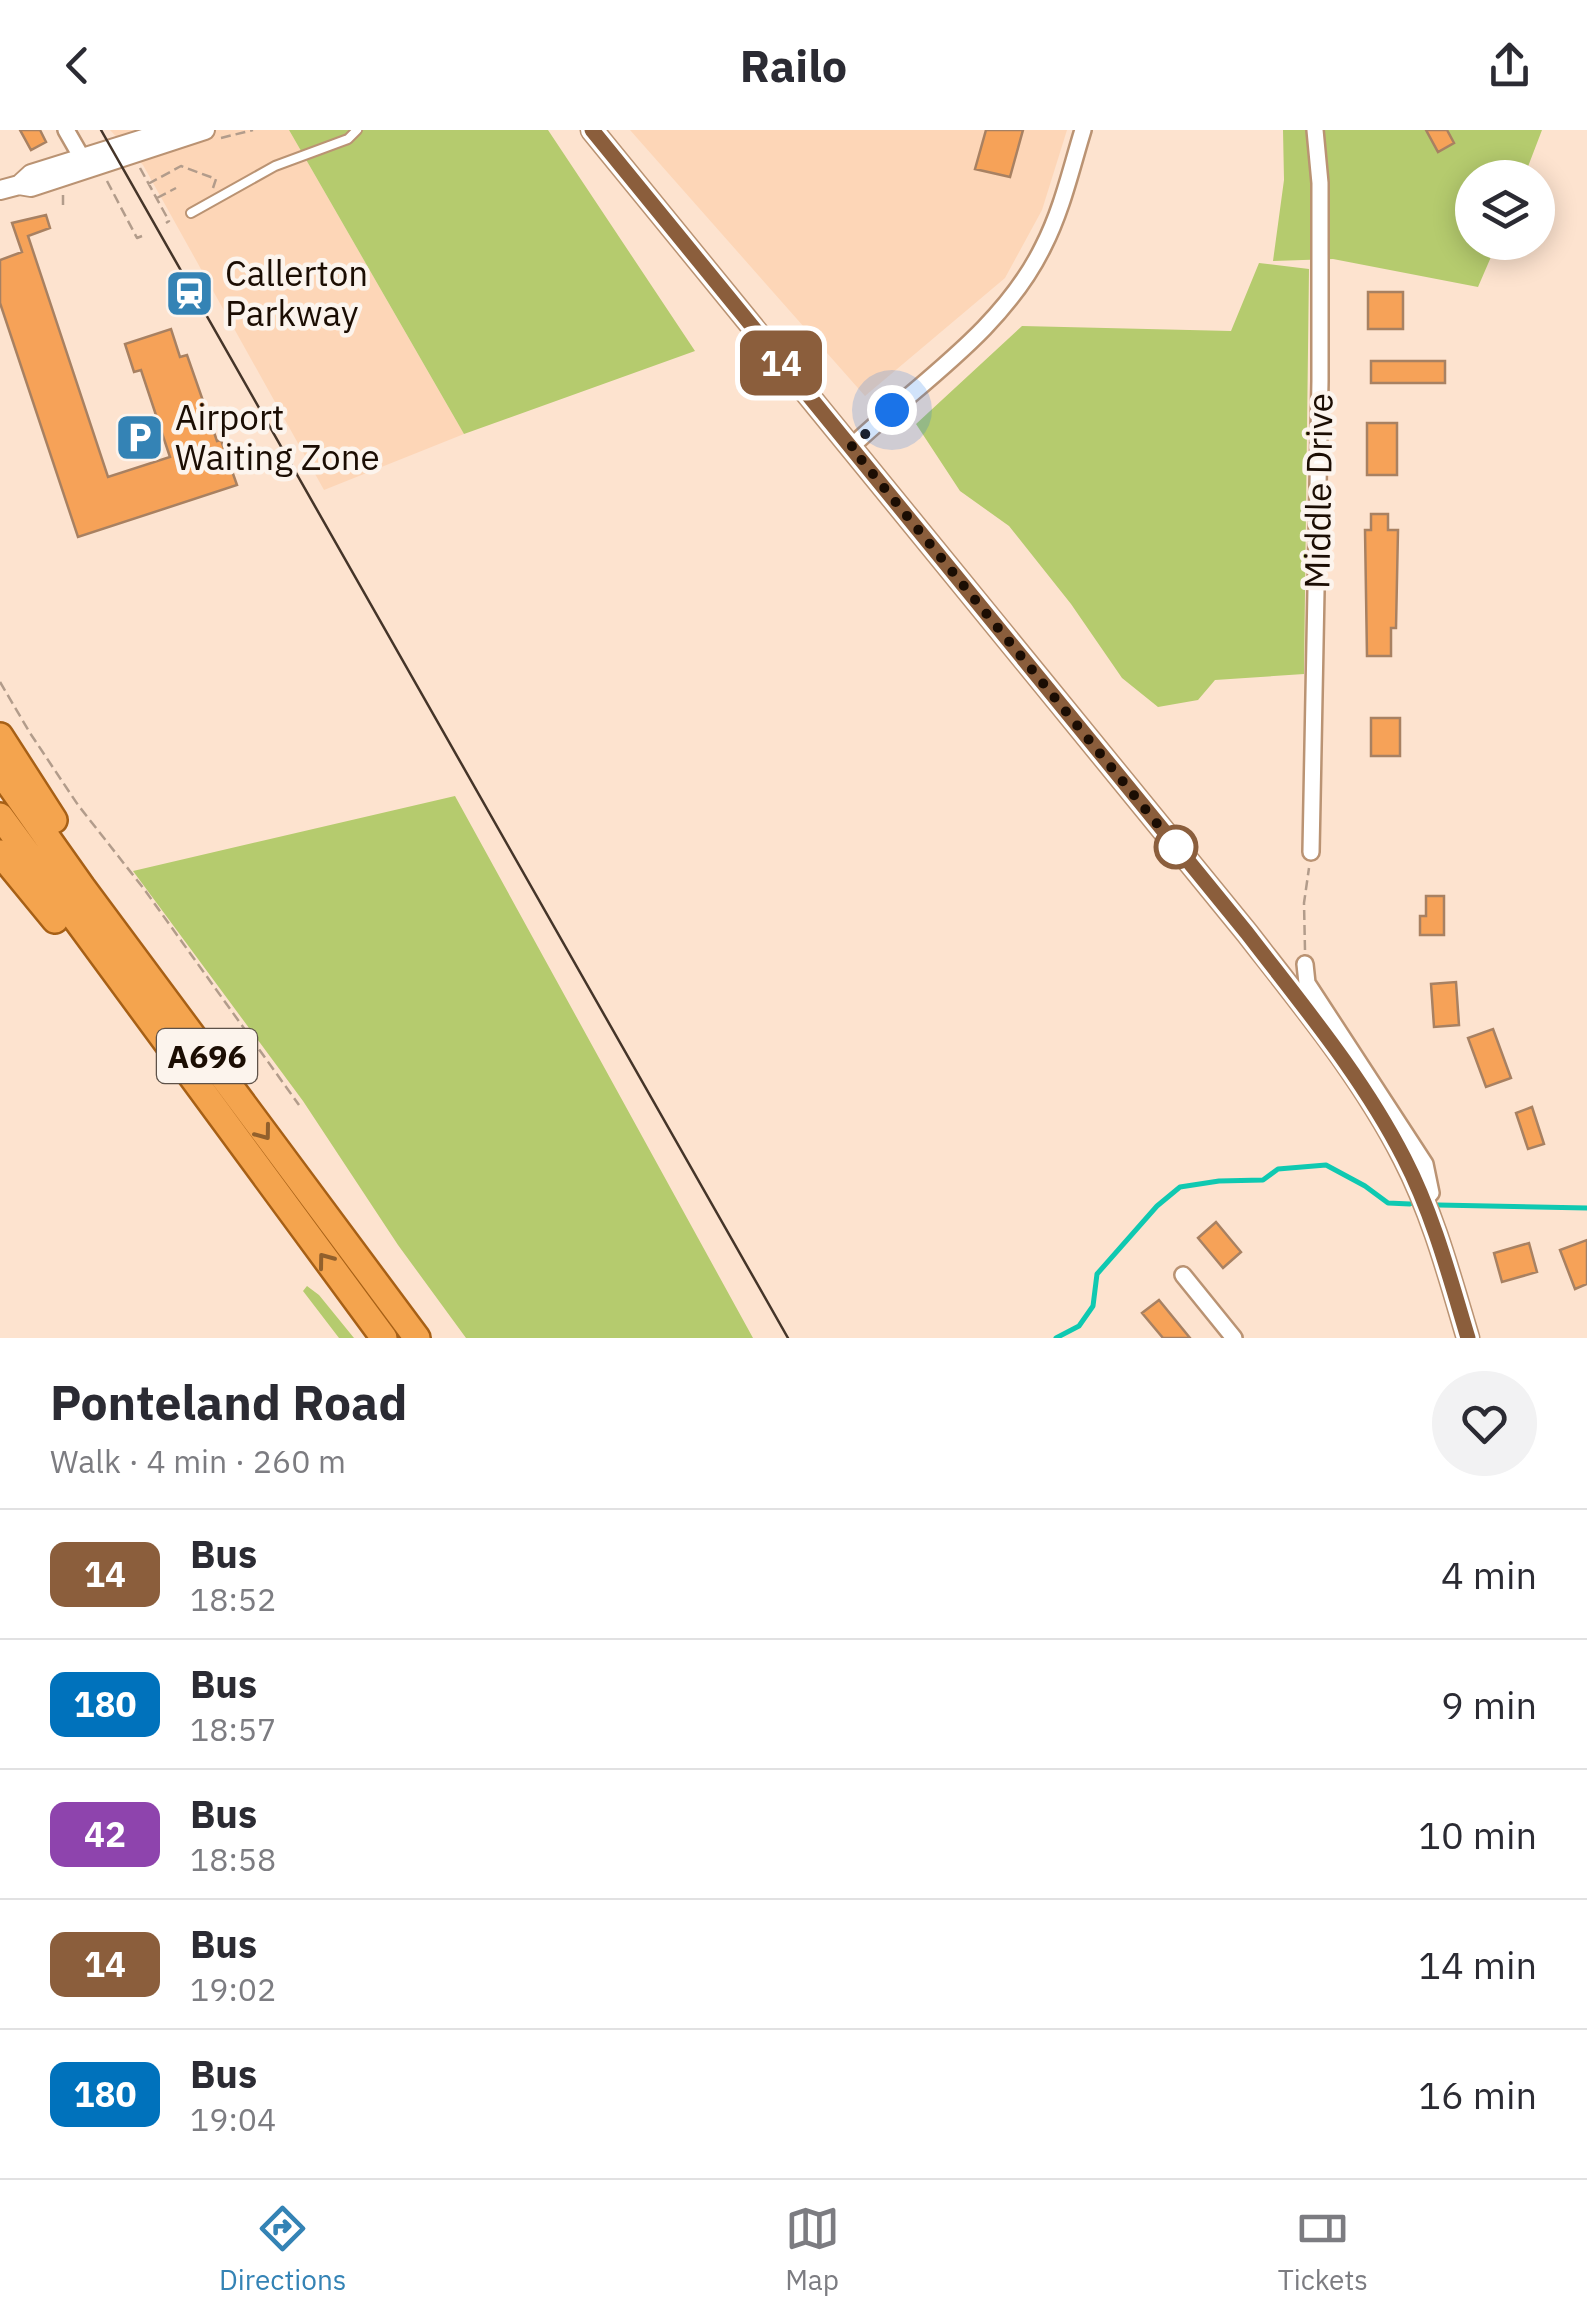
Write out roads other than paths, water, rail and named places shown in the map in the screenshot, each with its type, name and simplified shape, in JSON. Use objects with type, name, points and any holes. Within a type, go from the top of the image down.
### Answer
[{"type":"highway","points":[[0,736],[89,874],[129,928],[206,1056]]},
{"type":"highway","name":"A696","points":[[0,772],[417,1338]]},
{"type":"highway","name":"A696","points":[[0,816],[384,1338]]},
{"type":"highway","points":[[0,853],[92,964],[142,1034],[239,1144]]},
{"type":"main road","points":[[592,130],[1331,1040],[1406,1160],[1468,1338]]},
{"type":"street","points":[[66,130],[82,158]]},
{"type":"street","points":[[16,187],[31,174],[172,130]]},
{"type":"street","points":[[16,187],[205,130]]},
{"type":"street","points":[[851,447],[978,334],[1018,288],[1042,251],[1056,219],[1083,130]]},
{"type":"street","name":"Middle Drive","points":[[1311,852],[1320,381],[1320,183],[1315,130]]},
{"type":"street","points":[[1306,964],[1307,983],[1425,1164],[1432,1193],[1422,1200]]},
{"type":"street","points":[[1184,1275],[1209,1296],[1234,1338]]},
{"type":"lane","points":[[191,213],[275,166],[348,139],[357,130]]},
{"type":"waterway","points":[[1056,1338],[1079,1326],[1093,1306],[1097,1274],[1157,1206],[1180,1187],[1263,1180],[1278,1169],[1326,1165],[1388,1203],[1410,1204]]},
{"type":"waterway","points":[[1438,1205],[1587,1208]]},
{"type":"tram line","points":[[101,130],[788,1338]]},
{"type":"place","name":"Callerton Parkway","points":[[190,293]]},
{"type":"place","name":"Airport Waiting Zone","points":[[140,437]]}]
